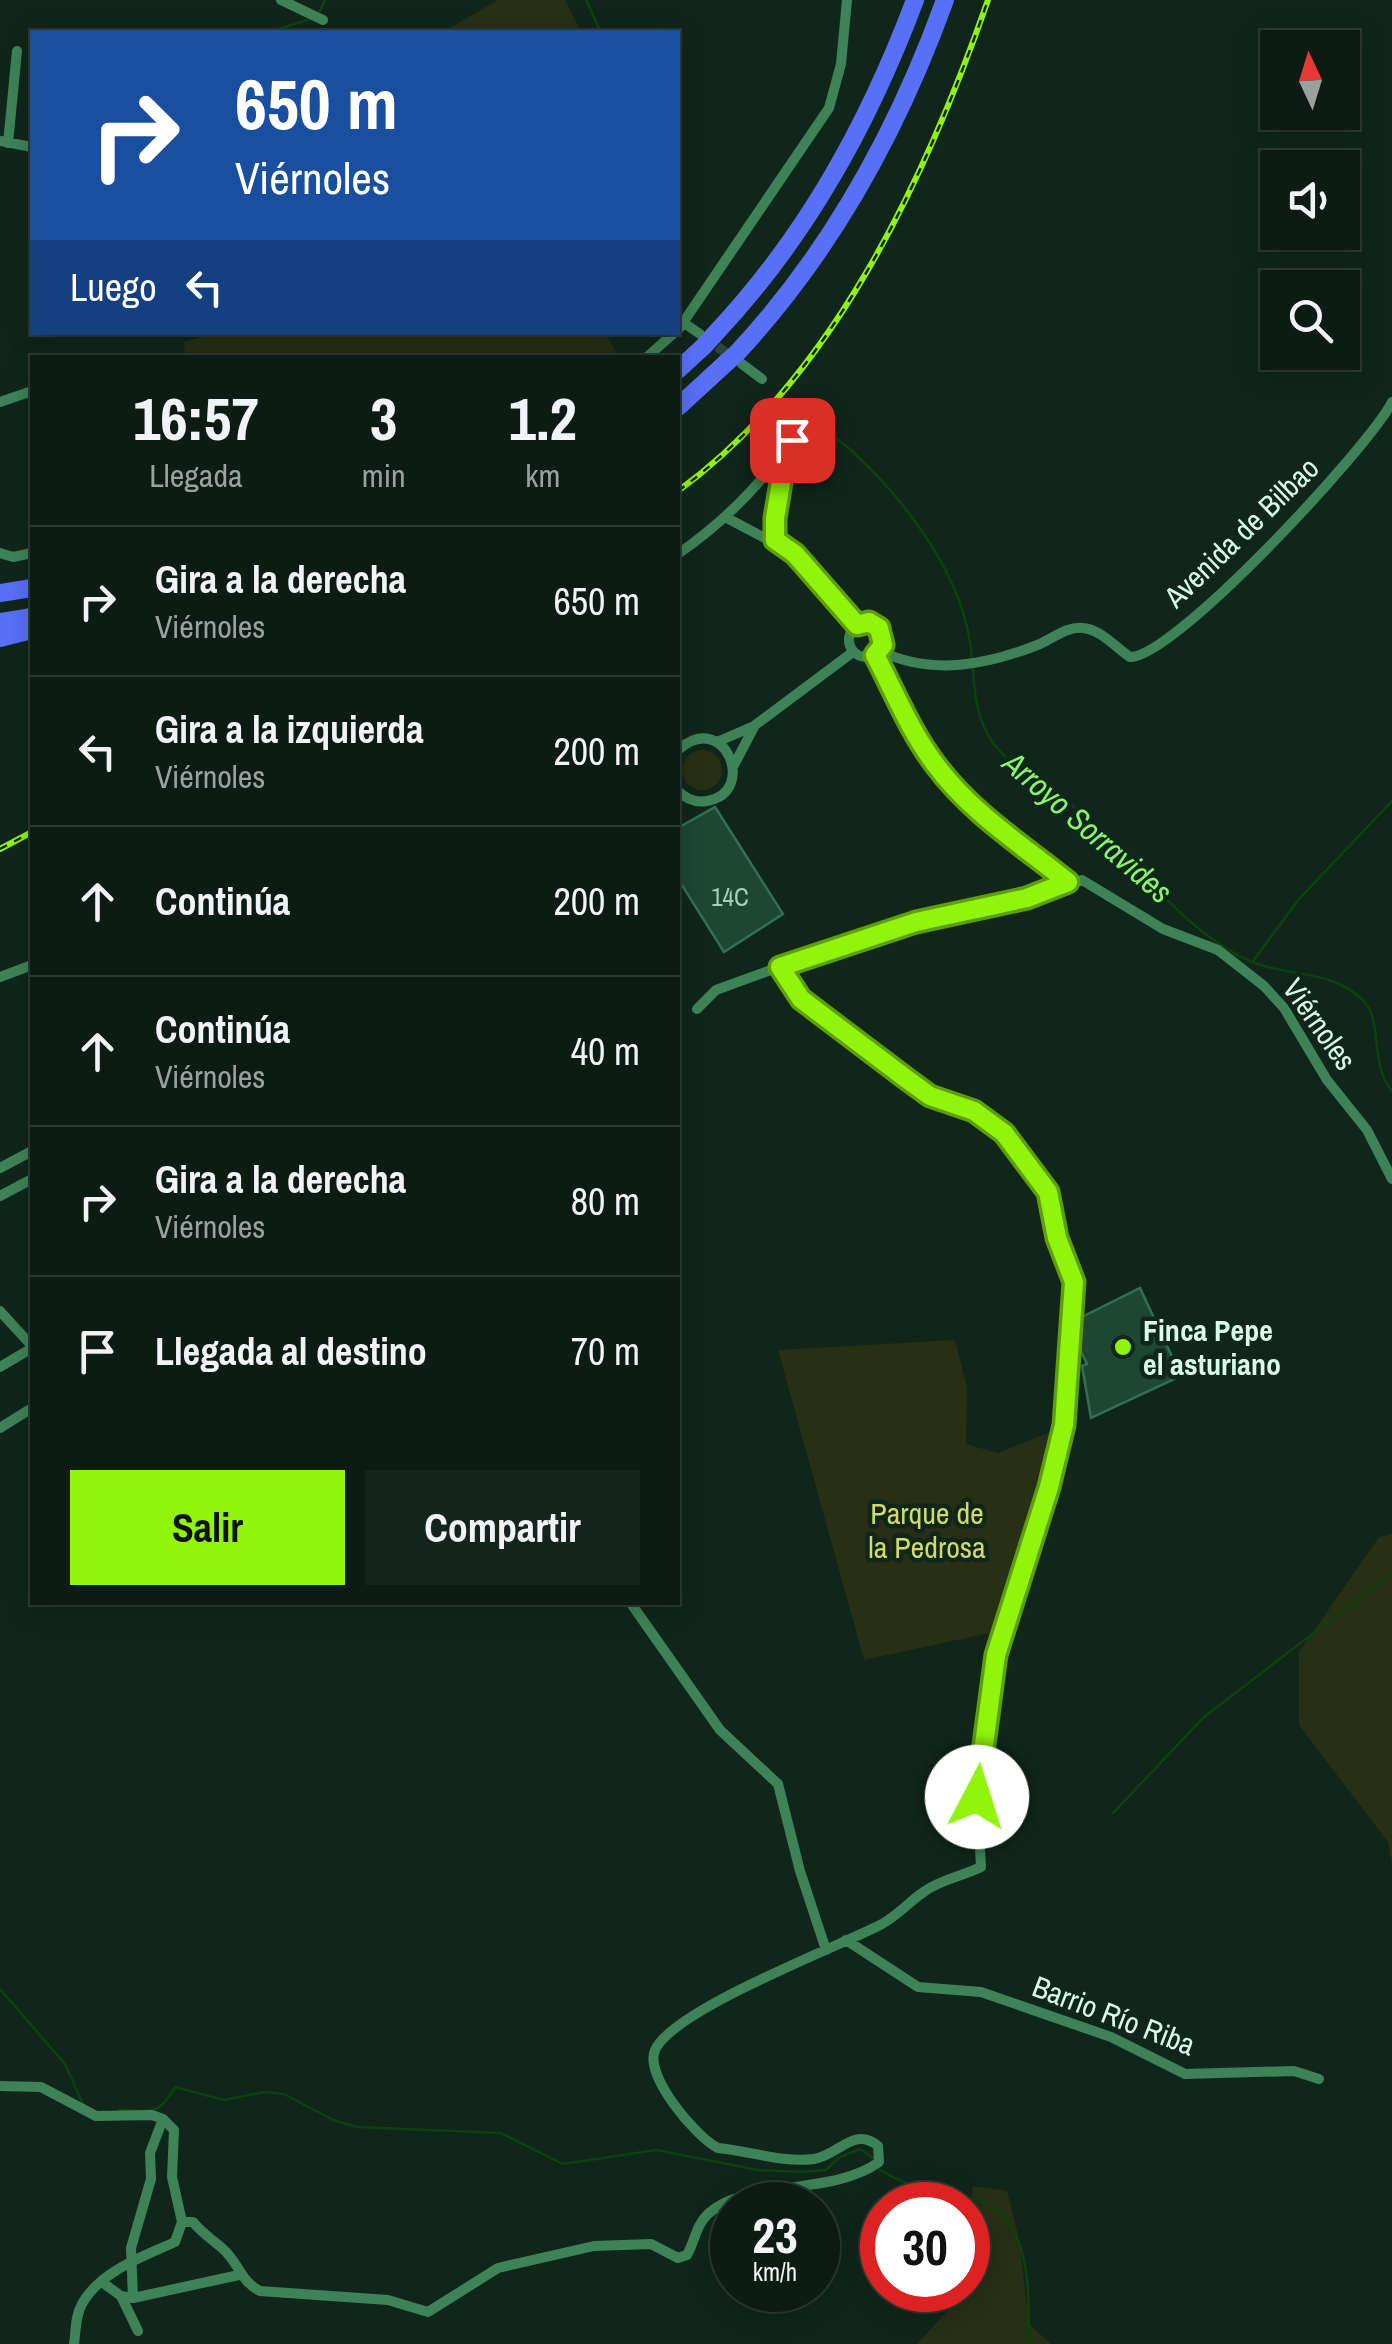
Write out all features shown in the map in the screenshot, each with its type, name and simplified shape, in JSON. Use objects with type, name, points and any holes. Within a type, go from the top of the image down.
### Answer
[{"type":"highway","points":[[680,368],[765,278],[812,213],[864,119],[914,0]]},
{"type":"highway","points":[[680,405],[735,360],[792,290],[849,207],[907,96],[945,0]]},
{"type":"highway","points":[[0,582],[30,578]]},
{"type":"highway","points":[[0,593],[30,588]]},
{"type":"highway","points":[[0,622],[30,617]]},
{"type":"highway","points":[[0,638],[30,630]]},
{"type":"street","points":[[281,0],[323,20]]},
{"type":"street","points":[[680,327],[829,108],[842,64],[847,0]]},
{"type":"street","points":[[16,51],[4,142],[30,147]]},
{"type":"street","points":[[680,328],[706,339]]},
{"type":"street","points":[[649,355],[671,335]]},
{"type":"street","points":[[735,360],[762,379]]},
{"type":"street","points":[[0,402],[30,392]]},
{"type":"street","name":"Avenida de Bilbao","points":[[878,653],[930,666],[964,666],[1083,628],[1102,635],[1130,657],[1147,654],[1220,596],[1371,436],[1392,402]]},
{"type":"street","points":[[680,552],[726,517],[787,447],[808,411]]},
{"type":"street","points":[[775,540],[787,447]]},
{"type":"street","points":[[726,517],[795,554],[857,625]]},
{"type":"street","points":[[0,552],[13,557],[30,553]]},
{"type":"street","points":[[869,622],[879,628],[884,640],[878,653],[864,657],[853,652],[849,637],[857,625],[869,622]]},
{"type":"street","points":[[717,742],[754,726],[853,652]]},
{"type":"street","name":"Viérnoles","points":[[878,653],[914,732],[964,797],[1068,882],[1092,883],[1162,929],[1218,950],[1264,986],[1284,1008],[1327,1080],[1367,1130],[1392,1179]]},
{"type":"street","points":[[733,767],[754,726]]},
{"type":"street","points":[[680,749],[697,738],[717,742],[725,748],[733,767],[733,777],[722,794],[704,802],[680,796]]},
{"type":"street","points":[[698,1008],[716,990],[780,967],[916,922],[1027,898],[1068,882]]},
{"type":"street","points":[[0,977],[30,966]]},
{"type":"street","points":[[182,2222],[193,2222],[210,2242],[222,2247],[239,2275],[260,2291],[388,2300],[428,2312],[498,2268],[594,2246],[651,2244],[678,2258],[687,2255],[699,2224],[716,2207],[749,2195],[813,2185],[875,2164],[878,2146],[857,2137],[810,2160],[718,2148],[708,2143],[654,2072],[652,2062],[661,2041],[705,2007],[884,1923],[926,1890],[982,1867],[977,1797],[986,1708],[1002,1634],[1049,1487],[1064,1425],[1074,1282],[1057,1238],[1048,1192],[1004,1133],[974,1111],[930,1096],[904,1077],[801,999],[780,967]]},
{"type":"street","points":[[0,1168],[30,1152]]},
{"type":"street","points":[[0,1196],[30,1180]]},
{"type":"street","points":[[0,1311],[30,1345]]},
{"type":"street","points":[[0,1367],[30,1348]]},
{"type":"street","points":[[0,1428],[30,1409]]},
{"type":"street","points":[[632,1605],[720,1730],[778,1784],[800,1871],[826,1950]]},
{"type":"street","name":"Barrio Río Riba","points":[[846,1940],[918,1987],[981,1992],[1110,2037],[1172,2070],[1186,2074],[1294,2071],[1319,2079]]},
{"type":"street","points":[[0,2086],[41,2087],[96,2116],[163,2118],[174,2130],[172,2177],[182,2222],[176,2242],[138,2256],[103,2283],[81,2305],[74,2344]]},
{"type":"street","points":[[138,2331],[127,2297],[132,2238],[150,2179],[150,2153],[163,2118]]},
{"type":"street","points":[[103,2283],[127,2297],[239,2275]]},
{"type":"green space","points":[[498,0],[565,0],[580,30],[446,30]]},
{"type":"green space","points":[[209,335],[606,335],[618,355],[186,355],[183,342]]},
{"type":"green space","points":[[702,750],[716,756],[722,770],[716,784],[702,790],[688,784],[682,770],[688,756]]},
{"type":"green space","name":"Parque de la Pedrosa","points":[[955,1340],[967,1388],[966,1444],[998,1453],[1055,1430],[999,1631],[864,1660],[778,1350]]},
{"type":"green space","points":[[1392,1534],[1392,1865],[1388,1842],[1299,1725],[1299,1652],[1379,1537]]},
{"type":"green space","points":[[990,2188],[1007,2191],[1019,2239],[1029,2324],[1051,2344],[917,2344],[946,2312],[990,2312]]},
{"type":"building","points":[[715,807],[783,914],[724,952],[680,882],[680,827]]},
{"type":"building","name":"Finca Pepe el asturiano","points":[[1140,1288],[1181,1376],[1091,1418],[1082,1366],[1087,1364],[1078,1345],[1080,1318]]},
{"type":"waterway","points":[[320,11],[325,0]]},
{"type":"waterway","name":"Arroyo Sorravides","points":[[586,0],[600,30]]},
{"type":"waterway","points":[[276,30],[310,19]]},
{"type":"waterway","points":[[810,419],[874,473],[932,546],[959,601],[972,659]]},
{"type":"waterway","name":"Arroyo Sorravides","points":[[973,667],[979,714],[1000,751],[1079,811],[1202,932],[1250,961],[1323,978],[1363,1000],[1373,1020],[1381,1068],[1392,1091]]},
{"type":"waterway","points":[[1253,961],[1299,899],[1392,801]]},
{"type":"waterway","points":[[1113,1813],[1204,1717],[1392,1573]]},
{"type":"waterway","points":[[0,1989],[65,2064],[83,2104]]},
{"type":"waterway","points":[[119,2110],[153,2110],[164,2103],[175,2087],[224,2100],[265,2092],[284,2094],[333,2120],[357,2127],[501,2133],[563,2164],[656,2150],[758,2170],[802,2172],[826,2170],[838,2158],[860,2149],[873,2158]]},
{"type":"waterway","points":[[879,2169],[911,2185],[990,2206],[1006,2219],[1023,2257],[1029,2344]]},
{"type":"tunnel","points":[[705,338],[736,360]]},
{"type":"railway","points":[[680,489],[733,445],[783,392],[828,333],[868,270],[935,136],[988,0]]},
{"type":"railway","points":[[0,849],[30,833]]},
{"type":"place","name":"Finca Pepe el asturiano","points":[[1123,1347]]},
{"type":"route","points":[[792,440],[787,447],[775,540],[795,554],[857,625],[869,622],[879,628],[884,640],[875,655],[935,764],[964,797],[1068,882],[1027,898],[916,922],[780,967],[801,999],[904,1077],[930,1096],[974,1111],[1004,1133],[1048,1192],[1057,1238],[1074,1282],[1064,1425],[1049,1487],[996,1655],[977,1797]]}]
